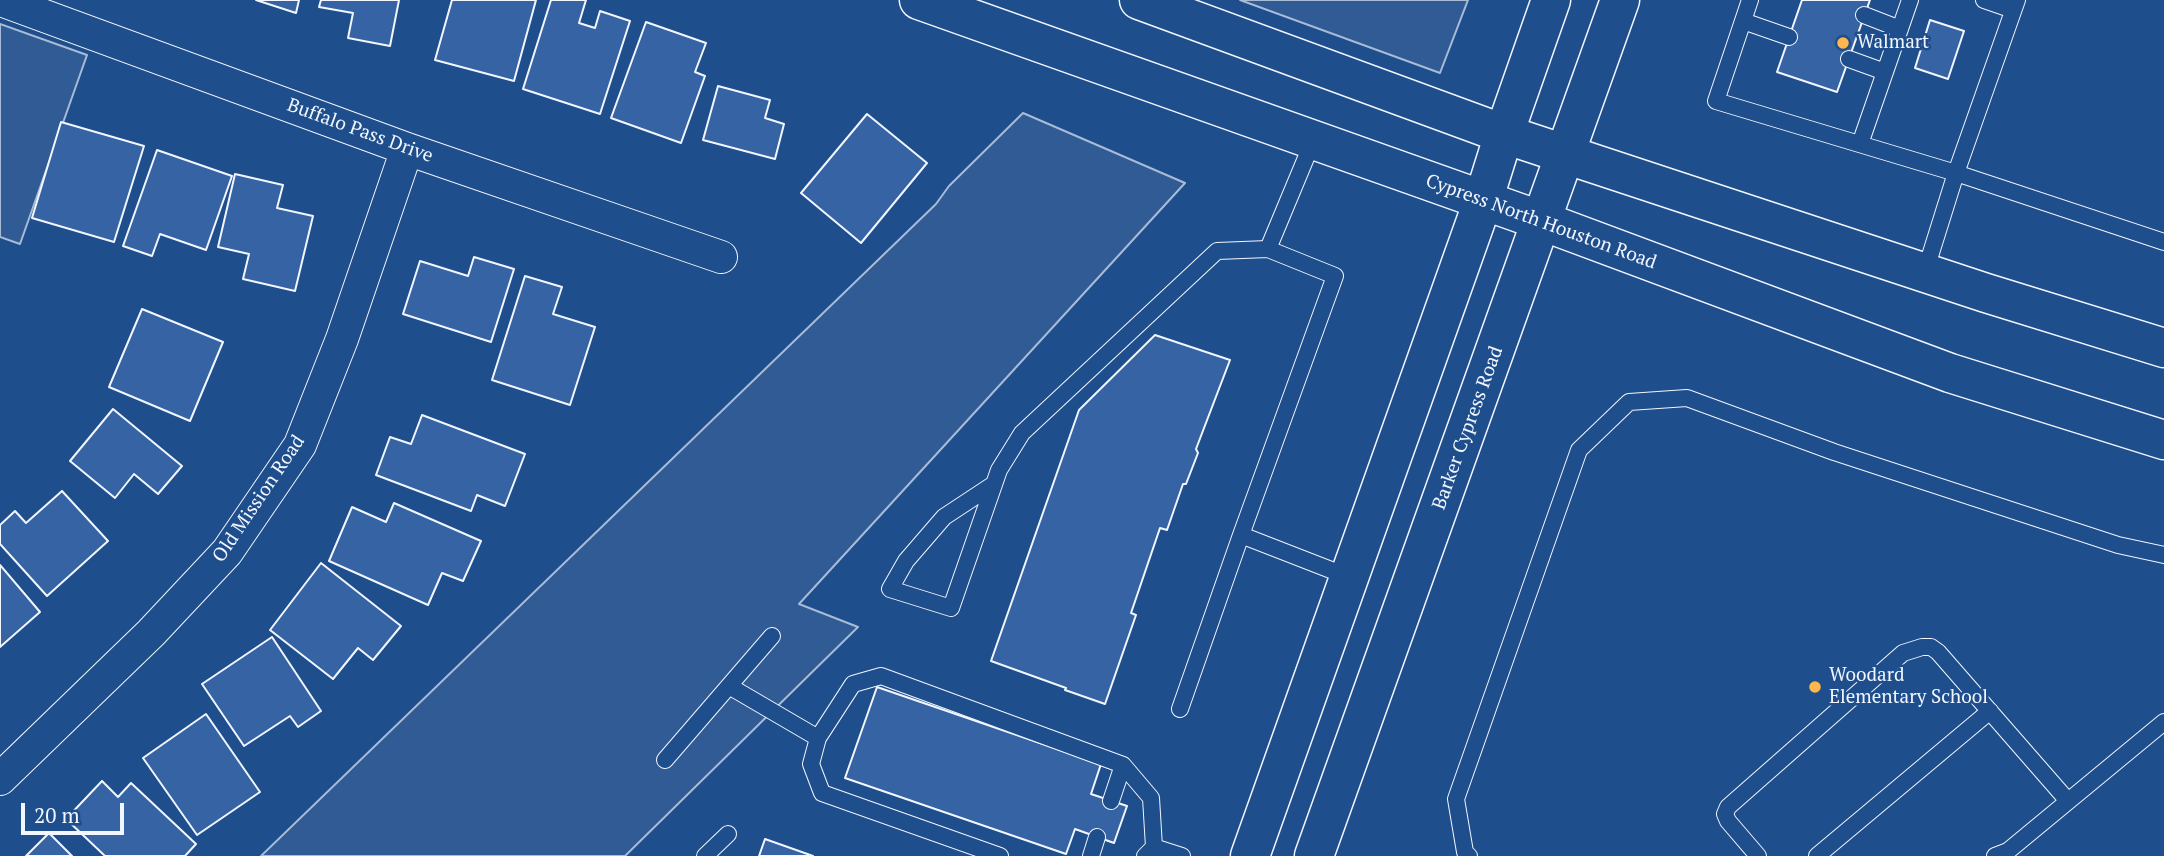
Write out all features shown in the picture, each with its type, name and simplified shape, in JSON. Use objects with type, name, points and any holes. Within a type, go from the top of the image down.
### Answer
[{"type":"main road","name":"Cypress North Houston Road","points":[[919,0],[1542,220],[1950,373],[2163,437]]},
{"type":"main road","points":[[1139,0],[1197,10],[1504,134],[2164,348]]},
{"type":"main road","points":[[1250,856],[1483,201],[1551,0]]},
{"type":"main road","name":"Barker Cypress Road","points":[[1314,856],[1620,0]]},
{"type":"street","name":"Buffalo Pass Drive","points":[[1,0],[50,8],[407,149],[721,257]]},
{"type":"street","name":"Old Mission Road","points":[[0,779],[151,633],[227,552],[300,445],[342,339],[407,149]]},
{"type":"lane","points":[[1750,0],[1716,101],[1956,173],[2164,242]]},
{"type":"lane","points":[[1860,144],[1910,0]]},
{"type":"lane","points":[[1925,272],[1956,173],[2015,5],[1984,0]]},
{"type":"lane","points":[[1864,15],[1900,29]]},
{"type":"lane","points":[[1743,21],[1789,37]]},
{"type":"lane","points":[[1849,59],[1885,72]]},
{"type":"lane","points":[[1268,249],[1313,141]]},
{"type":"lane","points":[[994,484],[944,517],[906,561],[890,589],[951,608],[999,470],[1022,433],[1217,251],[1268,249],[1335,276],[1180,709]]},
{"type":"lane","points":[[1469,856],[1465,852],[1456,799],[1579,450],[1629,402],[1687,398],[1834,453],[2118,545],[2164,555]]},
{"type":"lane","points":[[1241,535],[1349,577]]},
{"type":"lane","points":[[665,760],[772,636]]},
{"type":"lane","points":[[1758,856],[1728,821],[1725,814],[1728,807],[1903,653],[1922,647],[1931,647],[1938,652],[2068,801]]},
{"type":"lane","points":[[1000,856],[822,793],[811,764],[818,737],[853,684],[881,676],[1124,765],[1151,798],[1150,851],[1182,856]]},
{"type":"lane","points":[[729,686],[818,737]]},
{"type":"lane","points":[[1817,856],[1990,711]]},
{"type":"lane","points":[[1995,856],[2008,851],[2164,722]]},
{"type":"lane","points":[[1111,801],[1124,765]]},
{"type":"lane","points":[[705,856],[728,834]]},
{"type":"lane","points":[[1091,856],[1097,837]]},
{"type":"shaded area","points":[[1240,0],[1468,0],[1440,73]]},
{"type":"shaded area","points":[[0,24],[87,55],[20,244],[0,237]]},
{"type":"shaded area","points":[[1023,113],[1185,183],[799,604],[858,627],[625,856],[261,856],[936,204],[949,186]]},
{"type":"building","points":[[256,0],[299,0],[296,13]]},
{"type":"building","points":[[321,0],[399,0],[390,46],[348,38],[353,13],[319,7]]},
{"type":"building","points":[[452,0],[536,0],[514,81],[435,60]]},
{"type":"building","points":[[551,0],[586,0],[579,23],[595,28],[600,11],[630,21],[600,114],[523,89]]},
{"type":"building","points":[[1802,0],[1870,0],[1837,92],[1777,72]]},
{"type":"building","points":[[1930,20],[1964,31],[1948,79],[1915,68]]},
{"type":"building","points":[[646,22],[706,43],[695,72],[705,76],[681,143],[611,118]]},
{"type":"building","points":[[718,86],[770,100],[765,118],[784,124],[775,159],[703,140]]},
{"type":"building","points":[[867,114],[927,163],[861,243],[801,193]]},
{"type":"building","points":[[61,122],[144,146],[114,242],[32,218]]},
{"type":"building","points":[[157,150],[232,176],[206,250],[160,234],[152,256],[123,246]]},
{"type":"building","points":[[235,174],[283,185],[277,208],[313,216],[295,291],[243,279],[249,254],[218,247]]},
{"type":"building","points":[[474,257],[514,269],[491,342],[403,314],[420,261],[468,276]]},
{"type":"building","points":[[525,276],[562,287],[553,314],[595,327],[570,405],[492,380]]},
{"type":"building","points":[[142,309],[223,342],[190,421],[109,387]]},
{"type":"building","points":[[1155,335],[1230,360],[1196,449],[1198,453],[1186,484],[1183,484],[1167,530],[1160,528],[1131,613],[1136,615],[1105,704],[991,661],[1079,410]]},
{"type":"building","points":[[113,409],[182,466],[158,494],[134,474],[115,498],[70,461]]},
{"type":"building","points":[[422,415],[525,454],[505,506],[477,495],[471,511],[376,475],[390,437],[411,444]]},
{"type":"building","points":[[62,491],[108,541],[47,596],[0,544],[0,525],[15,511],[26,523]]},
{"type":"building","points":[[394,503],[481,541],[463,581],[442,573],[428,605],[329,561],[352,507],[386,522]]},
{"type":"building","points":[[321,563],[401,626],[373,660],[358,648],[333,679],[270,630]]},
{"type":"building","points":[[0,565],[40,612],[0,647]]},
{"type":"building","points":[[272,637],[321,711],[298,727],[290,716],[244,746],[202,684]]},
{"type":"building","points":[[877,687],[1101,764],[1091,794],[1127,806],[1114,843],[1075,829],[1066,854],[845,778]]},
{"type":"building","points":[[206,714],[260,792],[197,835],[143,758]]},
{"type":"building","points":[[102,781],[118,797],[131,783],[196,844],[185,856],[105,856],[66,819]]},
{"type":"building","points":[[49,833],[72,856],[26,856]]},
{"type":"building","points":[[765,839],[813,856],[759,856]]},
{"type":"place","name":"Walmart","points":[[1843,43]]},
{"type":"place","name":"Woodard Elementary School","points":[[1815,687]]}]
